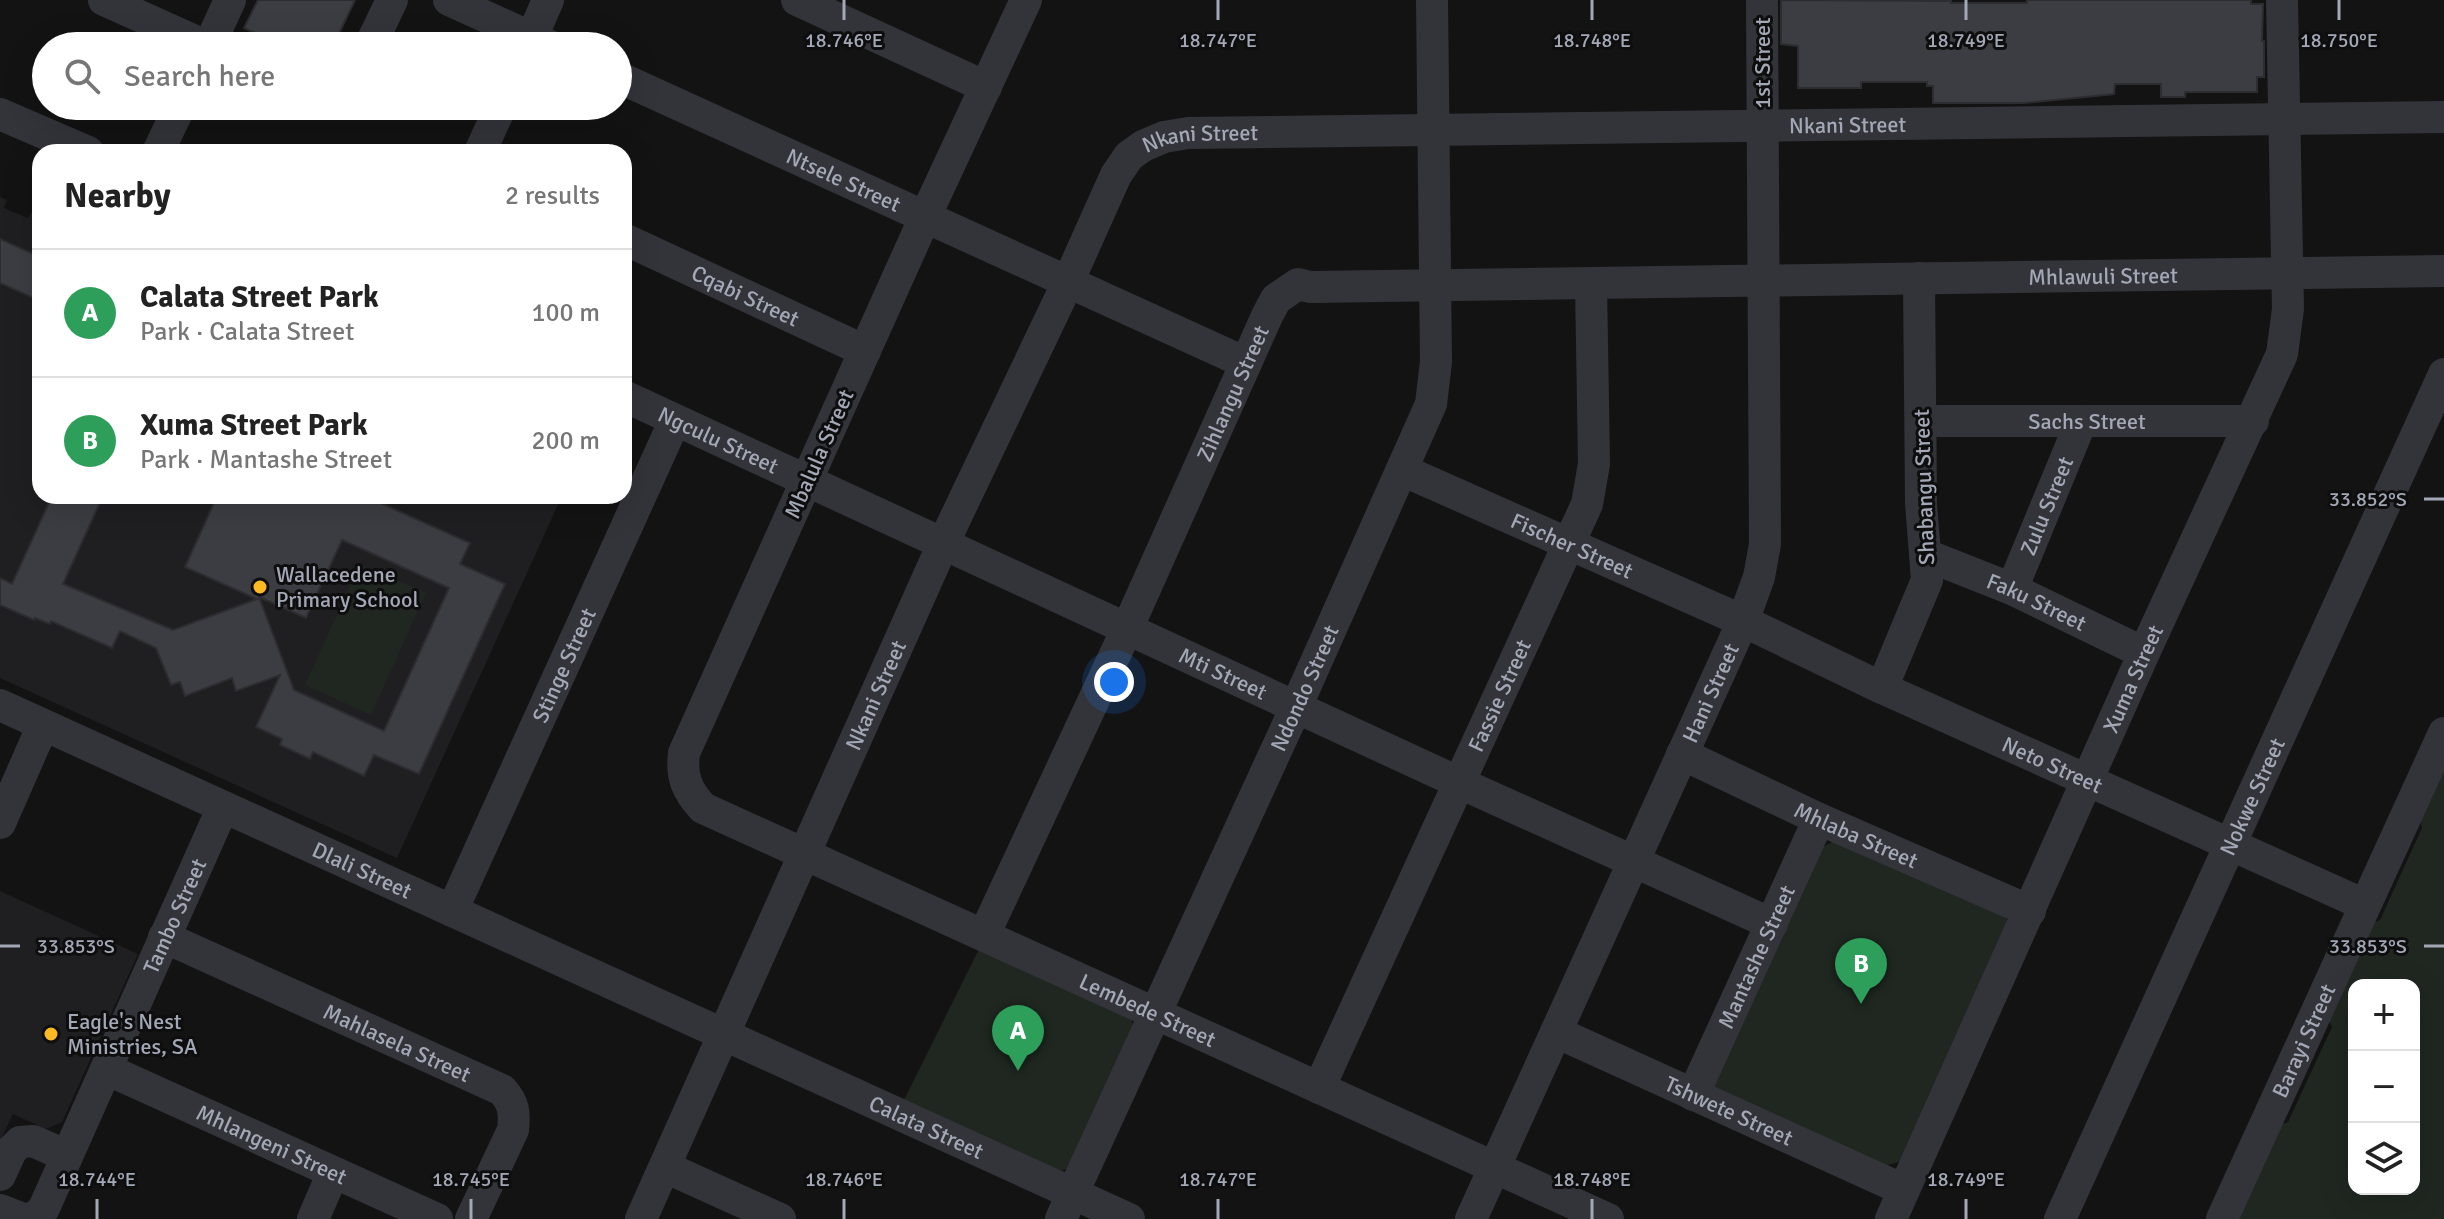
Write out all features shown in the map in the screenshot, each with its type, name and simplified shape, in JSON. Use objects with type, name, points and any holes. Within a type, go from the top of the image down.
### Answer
[{"type":"street","points":[[104,0],[176,32]]},
{"type":"street","points":[[215,32],[230,0]]},
{"type":"street","points":[[377,32],[392,0]]},
{"type":"street","points":[[449,0],[514,32]]},
{"type":"street","points":[[539,32],[548,0]]},
{"type":"street","points":[[797,0],[986,87]]},
{"type":"street","name":"Mbalula Street","points":[[803,853],[703,808],[690,793],[683,768],[689,742],[1026,0]]},
{"type":"street","name":"Ndondo Street","points":[[1067,1206],[1431,404],[1436,285],[1432,0]]},
{"type":"street","name":"1st Street","points":[[1762,0],[1763,126]]},
{"type":"street","name":"Xuma Street","points":[[1891,1219],[2144,653],[2282,354],[2287,334],[2287,273],[2282,0]]},
{"type":"street","name":"Ntsele Street","points":[[632,83],[1246,363]]},
{"type":"street","points":[[0,114],[69,144]]},
{"type":"street","name":"Nkani Street","points":[[641,1219],[943,544],[1116,175],[1129,156],[1143,146],[1164,137],[1188,133],[2444,117]]},
{"type":"street","points":[[162,144],[173,120]]},
{"type":"street","points":[[484,144],[495,120]]},
{"type":"street","name":"Hani Street","points":[[1471,1219],[1743,621],[1759,577],[1765,544],[1763,126]]},
{"type":"street","name":"Cqabi Street","points":[[632,243],[865,351]]},
{"type":"street","name":"Mhlawuli Street","points":[[1763,280],[2444,271]]},
{"type":"street","name":"Shabangu Street","points":[[1882,688],[1927,580],[1921,503],[1919,278]]},
{"type":"street","name":"Zihlangu Street","points":[[984,935],[1276,299],[1298,284],[1310,287],[1763,280]]},
{"type":"street","name":"Fassie Street","points":[[1319,1088],[1587,504],[1594,464],[1591,283]]},
{"type":"street","name":"Nokwe Street","points":[[2060,1219],[2444,374]]},
{"type":"street","name":"Ngculu Street","points":[[632,400],[943,544]]},
{"type":"street","name":"Stinge Street","points":[[452,911],[675,420]]},
{"type":"street","name":"Sachs Street","points":[[1921,421],[2253,421]]},
{"type":"street","name":"Zulu Street","points":[[2012,589],[2081,422]]},
{"type":"street","name":"Fischer Street","points":[[1402,470],[1743,621]]},
{"type":"street","name":"Mti Street","points":[[943,544],[1772,924]]},
{"type":"street","name":"Faku Street","points":[[1926,555],[2012,589],[2144,653]]},
{"type":"street","name":"Neto Street","points":[[1743,621],[1882,688],[2365,905]]},
{"type":"street","name":"Dlali Street","points":[[0,705],[725,1035]]},
{"type":"street","points":[[0,823],[43,725]]},
{"type":"street","name":"Barayi Street","points":[[2222,1219],[2444,733]]},
{"type":"street","name":"Mhlaba Street","points":[[1682,754],[1819,819],[2030,911]]},
{"type":"street","name":"Tambo Street","points":[[0,1210],[41,1216],[223,807]]},
{"type":"street","name":"Mantashe Street","points":[[1693,1095],[1819,819]]},
{"type":"street","name":"Lembede Street","points":[[803,853],[1608,1219]]},
{"type":"street","name":"Mahlasela Street","points":[[164,937],[502,1090],[512,1101],[515,1114],[513,1130],[471,1219]]},
{"type":"street","name":"Tshwete Street","points":[[1556,1032],[1904,1190]]},
{"type":"street","name":"Calata Street","points":[[725,1035],[1067,1206],[1129,1219]]},
{"type":"street","name":"Mhlangeni Street","points":[[106,1069],[437,1219]]},
{"type":"street","points":[[0,1175],[11,1151],[20,1142],[33,1141],[67,1156]]},
{"type":"street","points":[[665,1167],[780,1219]]},
{"type":"street","points":[[313,1219],[333,1173]]},
{"type":"shaded area","name":"Wallacedene Primary School","points":[[0,197],[7,200],[4,208],[28,218],[32,211],[32,504],[558,504],[397,858],[0,678]]},
{"type":"shaded area","points":[[360,564],[426,593],[371,715],[305,685]]},
{"type":"shaded area","points":[[2444,765],[2444,1219],[2237,1219],[2280,1125],[2288,1122],[2332,1027],[2328,1019],[2369,924],[2380,920],[2422,828],[2420,819]]},
{"type":"shaded area","points":[[1832,842],[1841,842],[2006,917],[2008,924],[1902,1161],[1884,1166],[1716,1089],[1714,1084],[1819,849]]},
{"type":"shaded area","name":"Eagle's Nest Ministries, SA","points":[[0,891],[138,954],[62,1122],[46,1129],[13,1114],[0,1141]]},
{"type":"shaded area","points":[[981,945],[1131,1017],[1134,1030],[1070,1168],[1057,1172],[902,1104]]},
{"type":"building","points":[[258,0],[355,0],[340,32],[253,32],[244,28]]},
{"type":"building","points":[[1781,0],[2027,3],[2027,0],[2251,0],[2251,4],[2263,4],[2264,77],[2257,77],[2257,92],[2185,92],[2185,97],[2161,97],[2161,84],[2115,84],[2114,94],[2024,103],[1933,103],[1933,86],[1927,86],[1927,82],[1861,82],[1861,88],[1798,88],[1798,46],[1781,44]]},
{"type":"building","points":[[0,239],[32,253],[32,297],[0,283]]},
{"type":"building","points":[[48,504],[99,504],[63,584],[173,630],[257,599],[185,567],[213,504],[383,504],[470,543],[460,564],[505,584],[419,774],[374,755],[364,776],[313,752],[310,759],[280,745],[282,739],[256,727],[280,675],[236,691],[232,678],[185,696],[180,682],[171,685],[156,648],[120,631],[112,648],[51,621],[50,624],[34,620],[0,605],[0,578],[12,584]],"holes":[[[342,540],[449,588],[384,731],[294,690],[259,597],[306,618]]]},
{"type":"place","name":"Wallacedene Primary School","points":[[260,587]]},
{"type":"place","name":"Xuma Street Park","points":[[1861,1004]]},
{"type":"place","name":"Eagle's Nest Ministries, SA","points":[[51,1034]]},
{"type":"place","name":"Calata Street Park","points":[[1018,1071]]}]
